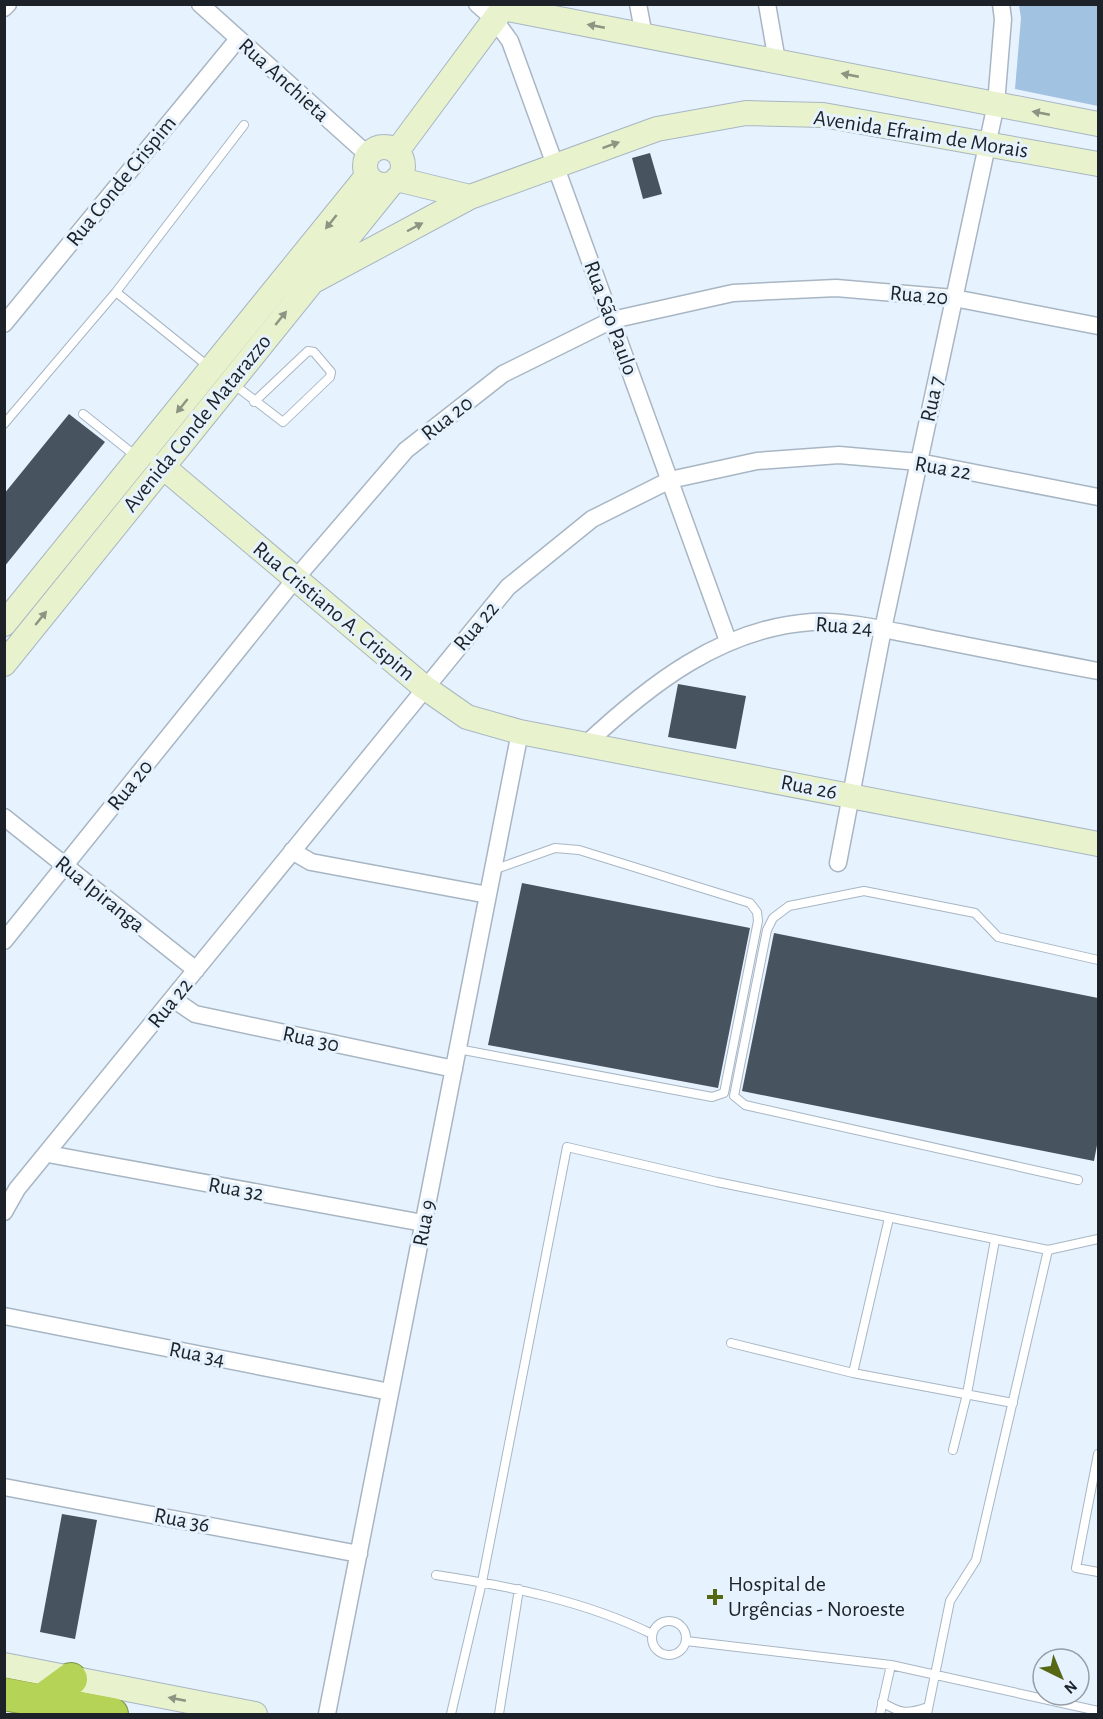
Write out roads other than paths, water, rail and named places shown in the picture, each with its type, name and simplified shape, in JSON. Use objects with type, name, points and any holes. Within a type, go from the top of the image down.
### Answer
[{"type":"highway","points":[[41,1701],[70,1679]]},
{"type":"highway","points":[[4,1694],[112,1714]]},
{"type":"street","points":[[4,8],[8,4]]},
{"type":"street","name":"Rua Anchieta","points":[[200,4],[368,165]]},
{"type":"street","points":[[638,4],[644,36]]},
{"type":"street","points":[[766,4],[777,61]]},
{"type":"street","name":"Rua 7","points":[[838,863],[883,629],[996,104],[1003,19],[1001,4]]},
{"type":"street","points":[[397,151],[495,9]]},
{"type":"street","name":"Avenida Efraim de Morais","points":[[495,9],[1098,124]]},
{"type":"street","name":"Rua São Paulo","points":[[495,9],[510,41],[556,165],[729,642]]},
{"type":"street","name":"Rua Conde Crispim","points":[[4,324],[238,39]]},
{"type":"street","name":"Avenida Efraim de Morais","points":[[308,284],[470,197],[657,129],[746,113],[823,115],[1098,164]]},
{"type":"street","points":[[394,182],[402,171],[402,160],[397,151],[387,146],[380,147],[368,165],[375,183],[394,182],[470,197]]},
{"type":"street","name":"Avenida Conde Matarazzo","points":[[4,664],[162,466],[220,375],[368,165]]},
{"type":"street","name":"Avenida Conde Matarazzo","points":[[4,624],[139,458],[308,284],[394,182]]},
{"type":"street","name":"Rua 20","points":[[4,941],[296,578],[406,450],[502,374],[612,320],[733,293],[836,288],[954,298],[1098,326]]},
{"type":"street","name":"Rua 22","points":[[4,1212],[11,1187],[48,1154],[424,687],[508,587],[592,519],[670,480],[757,461],[839,455],[919,462],[1098,497]]},
{"type":"street","name":"Rua Cristiano A. Crispim","points":[[162,466],[424,687],[467,717],[520,732]]},
{"type":"street","name":"Rua 24","points":[[585,745],[625,707],[687,662],[729,642],[765,631],[813,622],[883,629],[1098,671]]},
{"type":"street","name":"Rua 26","points":[[520,732],[1098,844]]},
{"type":"street","name":"Rua 9","points":[[327,1714],[520,732]]},
{"type":"street","name":"Rua Ipiranga","points":[[4,817],[196,970]]},
{"type":"street","points":[[292,851],[311,862],[488,895]]},
{"type":"street","name":"Rua 30","points":[[173,999],[195,1014],[454,1069]]},
{"type":"street","name":"Rua 32","points":[[48,1154],[423,1223]]},
{"type":"street","name":"Rua 34","points":[[4,1316],[390,1392]]},
{"type":"street","name":"Rua 36","points":[[4,1487],[359,1554]]},
{"type":"street","points":[[4,1665],[255,1714]]},
{"type":"lane","points":[[4,424],[116,292],[244,125]]},
{"type":"lane","points":[[116,292],[254,402],[284,422],[330,377],[331,372],[314,352],[308,351],[254,402]]},
{"type":"lane","points":[[83,414],[139,458]]},
{"type":"lane","points":[[458,1049],[712,1097],[721,1095],[724,1093],[758,921],[756,912],[750,903],[573,848],[541,852],[493,870]]},
{"type":"lane","points":[[1077,1180],[744,1105],[734,1096],[767,930],[773,918],[789,906],[864,891],[975,913],[998,937],[1098,960]]},
{"type":"lane","points":[[451,1714],[482,1582],[567,1147],[717,1182],[1048,1250],[1098,1239]]},
{"type":"lane","points":[[853,1373],[889,1218]]},
{"type":"lane","points":[[953,1450],[967,1394],[995,1240]]},
{"type":"lane","points":[[882,1702],[897,1712],[909,1714],[928,1711],[950,1602],[976,1560],[1048,1250]]},
{"type":"lane","points":[[731,1343],[853,1373],[1013,1403]]},
{"type":"lane","points":[[1098,1454],[1076,1568],[1098,1572]]},
{"type":"lane","points":[[436,1575],[519,1589],[627,1622],[652,1634]]},
{"type":"lane","points":[[499,1714],[519,1589]]},
{"type":"lane","points":[[663,1622],[675,1622],[684,1629],[686,1641],[680,1651],[663,1654],[654,1646],[652,1634],[663,1622]]},
{"type":"lane","points":[[686,1641],[891,1665],[1098,1711]]},
{"type":"lane","points":[[880,1714],[891,1665]]},
{"type":"place","name":"Hospital de Urgências - Noroeste","points":[[715,1597]]}]
